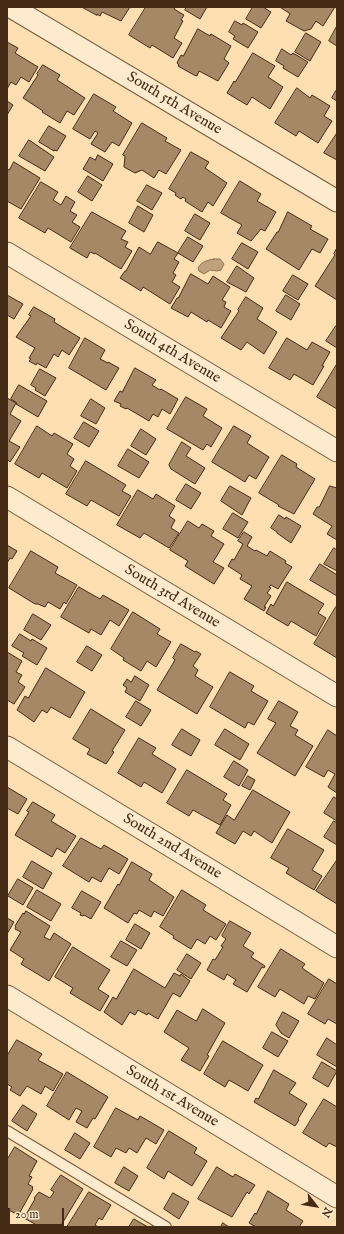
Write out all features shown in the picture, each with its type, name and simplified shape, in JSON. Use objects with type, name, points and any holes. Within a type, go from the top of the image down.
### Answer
[{"type":"street","name":"South 5th Avenue","points":[[11,7],[337,201]]},
{"type":"street","name":"South 4th Avenue","points":[[7,253],[337,451]]},
{"type":"street","name":"South 3rd Avenue","points":[[7,497],[337,696]]},
{"type":"street","name":"South 2nd Avenue","points":[[7,747],[337,947]]},
{"type":"street","name":"South 1st Avenue","points":[[7,996],[337,1197]]},
{"type":"lane","points":[[7,1131],[166,1227]]},
{"type":"shaded area","points":[[214,259],[220,259],[224,264],[221,270],[210,270],[204,274],[199,271],[199,266]]},
{"type":"building","points":[[82,7],[130,7],[121,21],[102,12],[100,16],[97,15]]},
{"type":"building","points":[[146,7],[175,7],[174,9],[184,15],[181,20],[183,21],[174,38],[182,43],[173,58],[152,45],[150,48],[129,35]]},
{"type":"building","points":[[187,7],[207,7],[200,19],[185,10]]},
{"type":"building","points":[[253,7],[263,7],[271,12],[261,28],[246,19]]},
{"type":"building","points":[[280,7],[335,7],[323,26],[316,21],[311,29],[304,31],[286,21],[290,14]]},
{"type":"building","points":[[235,21],[242,25],[243,23],[258,32],[248,48],[233,39],[235,36],[229,32]]},
{"type":"building","points":[[337,26],[337,46],[329,41]]},
{"type":"building","points":[[198,29],[210,36],[211,34],[231,46],[224,59],[229,63],[218,81],[199,71],[197,76],[194,75],[178,66],[179,65],[177,63],[181,55],[183,56]]},
{"type":"building","points":[[306,33],[321,42],[310,61],[295,52]]},
{"type":"building","points":[[7,42],[18,48],[15,53],[38,67],[29,82],[21,77],[16,85],[11,82],[7,89]]},
{"type":"building","points":[[282,49],[291,55],[293,53],[308,62],[298,77],[283,68],[284,66],[276,61]]},
{"type":"building","points":[[253,53],[275,66],[268,77],[283,87],[270,109],[252,97],[247,105],[227,93]]},
{"type":"building","points":[[43,65],[60,75],[57,80],[85,98],[74,115],[67,111],[60,123],[23,98]]},
{"type":"building","points":[[297,88],[310,98],[312,95],[330,106],[324,116],[332,121],[318,143],[299,131],[296,136],[275,123]]},
{"type":"building","points":[[337,89],[337,101],[332,98]]},
{"type":"building","points":[[94,94],[116,107],[113,111],[132,123],[119,146],[112,142],[105,152],[91,144],[98,133],[95,131],[90,139],[73,129]]},
{"type":"building","points":[[7,101],[13,105],[7,115]]},
{"type":"building","points":[[142,123],[167,138],[165,141],[181,150],[166,174],[159,170],[154,178],[142,170],[135,173],[124,167],[125,156],[123,155]]},
{"type":"building","points":[[49,126],[66,136],[57,151],[54,151],[39,142]]},
{"type":"building","points":[[337,133],[337,160],[324,153]]},
{"type":"building","points":[[29,140],[54,157],[45,171],[19,156]]},
{"type":"building","points":[[191,152],[209,162],[205,168],[227,183],[213,206],[208,202],[202,212],[185,201],[186,199],[183,197],[181,199],[175,195],[176,193],[169,189]]},
{"type":"building","points":[[98,155],[113,164],[103,181],[83,169],[90,157],[95,160]]},
{"type":"building","points":[[14,162],[40,178],[21,209],[7,201],[7,169],[9,170]]},
{"type":"building","points":[[88,176],[102,185],[92,201],[78,192]]},
{"type":"building","points":[[240,181],[261,194],[257,201],[276,212],[265,231],[261,229],[251,241],[237,233],[242,225],[221,213]]},
{"type":"building","points":[[41,182],[58,192],[53,200],[61,205],[66,196],[75,202],[70,211],[77,215],[72,222],[80,227],[71,242],[48,228],[45,233],[19,218]]},
{"type":"building","points":[[147,185],[162,193],[152,210],[137,201]]},
{"type":"building","points":[[138,206],[153,215],[144,232],[129,223]]},
{"type":"building","points":[[92,212],[126,231],[121,239],[128,242],[125,247],[132,251],[121,269],[95,253],[90,252],[87,258],[70,248]]},
{"type":"building","points":[[288,212],[312,226],[310,229],[328,239],[320,253],[312,249],[299,270],[266,249],[278,232]]},
{"type":"building","points":[[195,214],[210,223],[200,240],[185,231]]},
{"type":"building","points":[[188,237],[203,246],[193,262],[178,253]]},
{"type":"building","points":[[158,242],[178,253],[174,259],[179,262],[173,273],[176,275],[172,282],[180,287],[170,304],[143,287],[141,291],[120,278],[126,271],[139,247],[150,254]]},
{"type":"building","points":[[242,243],[258,252],[248,269],[232,259]]},
{"type":"building","points":[[337,248],[337,300],[315,286],[335,255],[334,254]]},
{"type":"building","points":[[237,266],[254,278],[246,292],[227,282]]},
{"type":"building","points":[[191,274],[208,284],[213,276],[230,287],[222,300],[226,302],[224,307],[231,311],[221,328],[208,320],[207,322],[191,312],[188,317],[171,308]]},
{"type":"building","points":[[293,275],[308,284],[298,300],[283,291]]},
{"type":"building","points":[[7,295],[23,304],[14,319],[7,315]]},
{"type":"building","points":[[286,295],[300,304],[291,320],[276,311]]},
{"type":"building","points":[[246,297],[263,308],[257,319],[277,332],[264,354],[247,342],[241,350],[221,338],[239,311],[238,310]]},
{"type":"building","points":[[34,307],[55,319],[54,322],[80,338],[69,355],[62,350],[58,357],[54,354],[46,368],[29,361],[31,359],[29,358],[35,348],[16,337],[31,316],[29,315]]},
{"type":"building","points":[[337,326],[337,348],[326,341]]},
{"type":"building","points":[[85,338],[105,350],[100,359],[119,368],[106,390],[69,368]]},
{"type":"building","points":[[287,338],[307,350],[312,342],[330,352],[313,385],[294,374],[290,380],[269,368]]},
{"type":"building","points":[[337,364],[337,409],[317,397]]},
{"type":"building","points":[[135,368],[156,380],[152,385],[178,399],[170,414],[162,409],[158,417],[153,414],[149,421],[127,408],[126,409],[120,406],[121,404],[114,401],[120,391],[122,392]]},
{"type":"building","points":[[40,369],[56,378],[45,396],[35,390],[36,388],[31,385]]},
{"type":"building","points":[[19,385],[47,401],[38,417],[16,404],[17,403],[11,399]]},
{"type":"building","points":[[186,397],[207,409],[203,416],[222,428],[211,447],[207,444],[203,450],[167,429]]},
{"type":"building","points":[[7,398],[16,403],[10,414],[21,421],[9,441],[20,447],[10,462],[7,459]]},
{"type":"building","points":[[91,399],[105,408],[96,424],[81,416]]},
{"type":"building","points":[[84,422],[99,431],[89,447],[74,438]]},
{"type":"building","points":[[37,426],[52,436],[54,433],[73,444],[67,454],[74,459],[70,466],[77,471],[67,488],[42,473],[39,478],[15,464]]},
{"type":"building","points":[[234,426],[251,436],[247,443],[269,457],[256,479],[249,475],[245,482],[212,462]]},
{"type":"building","points":[[141,429],[156,439],[146,455],[131,446]]},
{"type":"building","points":[[182,442],[191,448],[186,456],[205,468],[195,484],[171,469],[169,465]]},
{"type":"building","points":[[128,449],[149,462],[139,478],[118,466]]},
{"type":"building","points":[[282,455],[297,464],[296,467],[315,479],[294,514],[278,506],[279,505],[259,493]]},
{"type":"building","points":[[86,461],[126,485],[122,491],[131,496],[119,516],[91,500],[87,506],[66,494]]},
{"type":"building","points":[[186,484],[201,493],[191,509],[176,500]]},
{"type":"building","points":[[230,486],[251,498],[242,515],[221,501]]},
{"type":"building","points":[[330,486],[337,488],[337,540],[327,534],[332,526],[313,514],[317,507],[319,507]]},
{"type":"building","points":[[138,490],[153,499],[156,494],[175,506],[169,516],[175,520],[171,528],[179,533],[169,548],[144,533],[140,538],[117,525]]},
{"type":"building","points":[[233,513],[248,522],[238,538],[223,529]]},
{"type":"building","points":[[279,515],[285,519],[286,517],[301,526],[291,543],[271,528]]},
{"type":"building","points":[[188,521],[199,528],[202,524],[214,531],[211,536],[224,544],[213,562],[224,568],[214,584],[185,566],[188,561],[170,550]]},
{"type":"building","points":[[244,532],[252,537],[247,546],[267,556],[270,551],[286,561],[285,563],[292,567],[278,589],[271,585],[269,587],[271,588],[267,593],[271,596],[264,607],[266,607],[264,611],[244,599],[252,586],[240,579],[242,575],[228,566],[232,559],[234,560],[243,544],[238,541]]},
{"type":"building","points":[[7,545],[17,551],[12,559],[10,558],[7,563]]},
{"type":"building","points":[[334,548],[337,550],[337,571],[324,564]]},
{"type":"building","points":[[31,551],[58,567],[55,573],[77,585],[66,604],[64,602],[60,609],[48,602],[45,607],[35,604],[9,588]]},
{"type":"building","points":[[320,564],[337,575],[337,596],[310,580]]},
{"type":"building","points":[[287,582],[324,604],[318,613],[326,618],[316,636],[291,621],[288,626],[266,613],[271,604],[273,606]]},
{"type":"building","points":[[79,587],[100,599],[103,595],[129,610],[119,626],[110,620],[101,635],[91,629],[89,633],[61,617]]},
{"type":"building","points":[[336,607],[337,608],[337,658],[314,644]]},
{"type":"building","points":[[133,612],[160,629],[157,634],[171,642],[156,667],[147,661],[141,671],[123,660],[124,658],[111,649]]},
{"type":"building","points":[[33,614],[51,625],[41,640],[24,630]]},
{"type":"building","points":[[20,634],[47,648],[37,665],[22,656],[24,653],[12,646]]},
{"type":"building","points":[[181,644],[201,654],[193,666],[198,670],[195,676],[213,687],[197,714],[157,690],[175,660],[173,658]]},
{"type":"building","points":[[87,646],[102,655],[92,671],[77,662]]},
{"type":"building","points":[[7,652],[22,661],[16,672],[22,675],[18,682],[25,687],[14,704],[7,700]]},
{"type":"building","points":[[46,668],[85,692],[70,718],[51,707],[47,713],[42,710],[34,722],[17,710],[25,696],[28,698]]},
{"type":"building","points":[[230,672],[254,686],[251,691],[268,701],[254,725],[248,722],[245,728],[210,707]]},
{"type":"building","points":[[135,676],[149,685],[140,701],[125,692],[127,688],[123,685],[127,679],[131,682]]},
{"type":"building","points":[[136,701],[151,710],[141,726],[126,717]]},
{"type":"building","points":[[279,701],[298,712],[290,726],[298,730],[295,735],[313,746],[295,776],[257,753],[276,723],[268,719]]},
{"type":"building","points":[[91,709],[125,730],[106,764],[87,754],[90,749],[73,739]]},
{"type":"building","points":[[182,729],[200,740],[191,756],[172,745]]},
{"type":"building","points":[[225,729],[249,744],[240,760],[215,745]]},
{"type":"building","points":[[328,730],[337,736],[337,793],[328,787],[335,774],[328,770],[324,777],[306,767]]},
{"type":"building","points":[[139,738],[156,748],[152,754],[176,769],[162,793],[144,782],[141,787],[118,773]]},
{"type":"building","points":[[234,761],[248,770],[239,786],[224,777]]},
{"type":"building","points":[[187,770],[227,794],[223,800],[231,805],[220,825],[193,810],[189,816],[167,803]]},
{"type":"building","points":[[248,776],[255,780],[250,790],[242,786]]},
{"type":"building","points":[[7,787],[27,799],[18,814],[7,808]]},
{"type":"building","points":[[253,790],[290,812],[272,843],[254,831],[251,836],[243,831],[235,844],[216,833],[227,815],[234,820]]},
{"type":"building","points":[[334,797],[337,799],[337,821],[324,813]]},
{"type":"building","points":[[33,802],[55,815],[51,821],[76,836],[65,853],[57,848],[52,857],[15,835],[29,812],[27,811]]},
{"type":"building","points":[[334,821],[337,823],[337,845],[324,837]]},
{"type":"building","points":[[288,829],[324,850],[312,870],[322,876],[314,890],[286,873],[289,868],[271,858]]},
{"type":"building","points":[[81,838],[101,849],[104,845],[128,859],[119,874],[109,868],[101,882],[92,877],[89,882],[63,866]]},
{"type":"building","points":[[337,860],[337,904],[316,891]]},
{"type":"building","points":[[32,861],[52,873],[43,889],[23,877]]},
{"type":"building","points":[[132,862],[152,874],[149,880],[174,897],[163,916],[154,911],[151,917],[139,910],[137,914],[134,913],[128,923],[104,908]]},
{"type":"building","points":[[18,879],[33,888],[23,905],[8,896]]},
{"type":"building","points":[[37,890],[61,904],[51,921],[27,907]]},
{"type":"building","points":[[182,890],[206,905],[203,910],[226,924],[216,940],[210,936],[205,944],[197,939],[191,949],[173,938],[174,936],[160,927]]},
{"type":"building","points":[[82,891],[101,902],[91,919],[84,915],[80,915],[81,913],[72,908]]},
{"type":"building","points":[[26,911],[50,926],[44,937],[50,940],[54,933],[71,944],[49,981],[21,964],[24,959],[10,950],[21,932],[15,929],[15,926],[23,913],[24,914]]},
{"type":"building","points":[[7,918],[14,922],[7,934]]},
{"type":"building","points":[[230,921],[251,933],[243,946],[254,953],[251,957],[265,966],[264,968],[262,967],[247,992],[233,984],[236,980],[227,974],[224,980],[207,970],[213,959],[215,960],[223,947],[221,946],[226,939],[222,936]]},
{"type":"building","points":[[135,924],[150,933],[141,949],[126,940]]},
{"type":"building","points":[[121,941],[137,950],[127,966],[111,957]]},
{"type":"building","points":[[73,947],[110,970],[98,989],[109,996],[100,1011],[70,993],[73,988],[55,977]]},
{"type":"building","points":[[281,949],[305,964],[302,968],[324,983],[315,999],[308,996],[304,1004],[280,989],[275,997],[258,987]]},
{"type":"building","points":[[187,954],[201,963],[191,979],[177,970]]},
{"type":"building","points":[[134,969],[165,988],[174,973],[180,976],[181,974],[190,981],[180,997],[173,993],[158,1019],[148,1013],[147,1015],[138,1010],[135,1015],[130,1012],[122,1025],[104,1012],[113,997],[116,999]]},
{"type":"building","points":[[329,979],[337,984],[337,1024],[328,1019],[325,1024],[308,1014]]},
{"type":"building","points":[[203,1009],[225,1023],[200,1071],[181,1060],[189,1048],[164,1032],[177,1010],[196,1021]]},
{"type":"building","points":[[283,1012],[299,1021],[289,1038],[281,1033],[276,1025]]},
{"type":"building","points":[[272,1032],[288,1041],[278,1057],[263,1048]]},
{"type":"building","points":[[327,1038],[337,1045],[337,1067],[317,1055]]},
{"type":"building","points":[[17,1040],[42,1054],[38,1060],[63,1074],[53,1091],[45,1086],[41,1094],[27,1086],[20,1096],[10,1090],[12,1087],[7,1084],[7,1056]]},
{"type":"building","points":[[223,1041],[263,1065],[248,1091],[229,1080],[225,1087],[204,1074]]},
{"type":"building","points":[[322,1062],[337,1071],[328,1087],[313,1078]]},
{"type":"building","points":[[274,1070],[296,1083],[289,1093],[307,1104],[295,1126],[254,1102],[256,1098],[258,1099]]},
{"type":"building","points":[[67,1072],[108,1097],[95,1119],[93,1118],[87,1128],[76,1122],[82,1111],[76,1108],[69,1120],[47,1106]]},
{"type":"building","points":[[324,1099],[337,1107],[337,1147],[329,1143],[326,1147],[303,1133]]},
{"type":"building","points":[[23,1105],[37,1114],[27,1131],[12,1121]]},
{"type":"building","points":[[116,1108],[138,1120],[140,1116],[164,1130],[156,1144],[146,1138],[137,1153],[129,1148],[126,1153],[116,1148],[111,1157],[94,1147]]},
{"type":"building","points":[[169,1131],[197,1148],[194,1153],[207,1161],[192,1186],[168,1171],[164,1179],[147,1168]]},
{"type":"building","points":[[75,1133],[90,1143],[80,1159],[65,1150]]},
{"type":"building","points":[[15,1147],[37,1161],[29,1176],[32,1177],[28,1184],[33,1187],[33,1189],[19,1214],[7,1209],[7,1160]]},
{"type":"building","points":[[124,1167],[138,1176],[129,1191],[115,1183]]},
{"type":"building","points":[[217,1167],[233,1177],[235,1174],[255,1185],[249,1194],[247,1192],[232,1217],[198,1199]]},
{"type":"building","points":[[61,1175],[83,1189],[60,1227],[33,1227],[35,1224],[24,1218],[35,1199],[34,1198],[39,1192],[50,1198],[54,1192],[51,1190]]},
{"type":"building","points":[[268,1191],[289,1204],[286,1210],[303,1221],[299,1227],[256,1227],[249,1223],[255,1213],[256,1214]]},
{"type":"building","points":[[89,1192],[111,1205],[102,1220],[99,1218],[95,1225],[98,1227],[67,1227]]},
{"type":"building","points":[[173,1193],[189,1202],[179,1219],[164,1209]]},
{"type":"building","points":[[134,1219],[148,1227],[129,1227]]},
{"type":"building","points":[[223,1223],[229,1227],[221,1227]]}]
